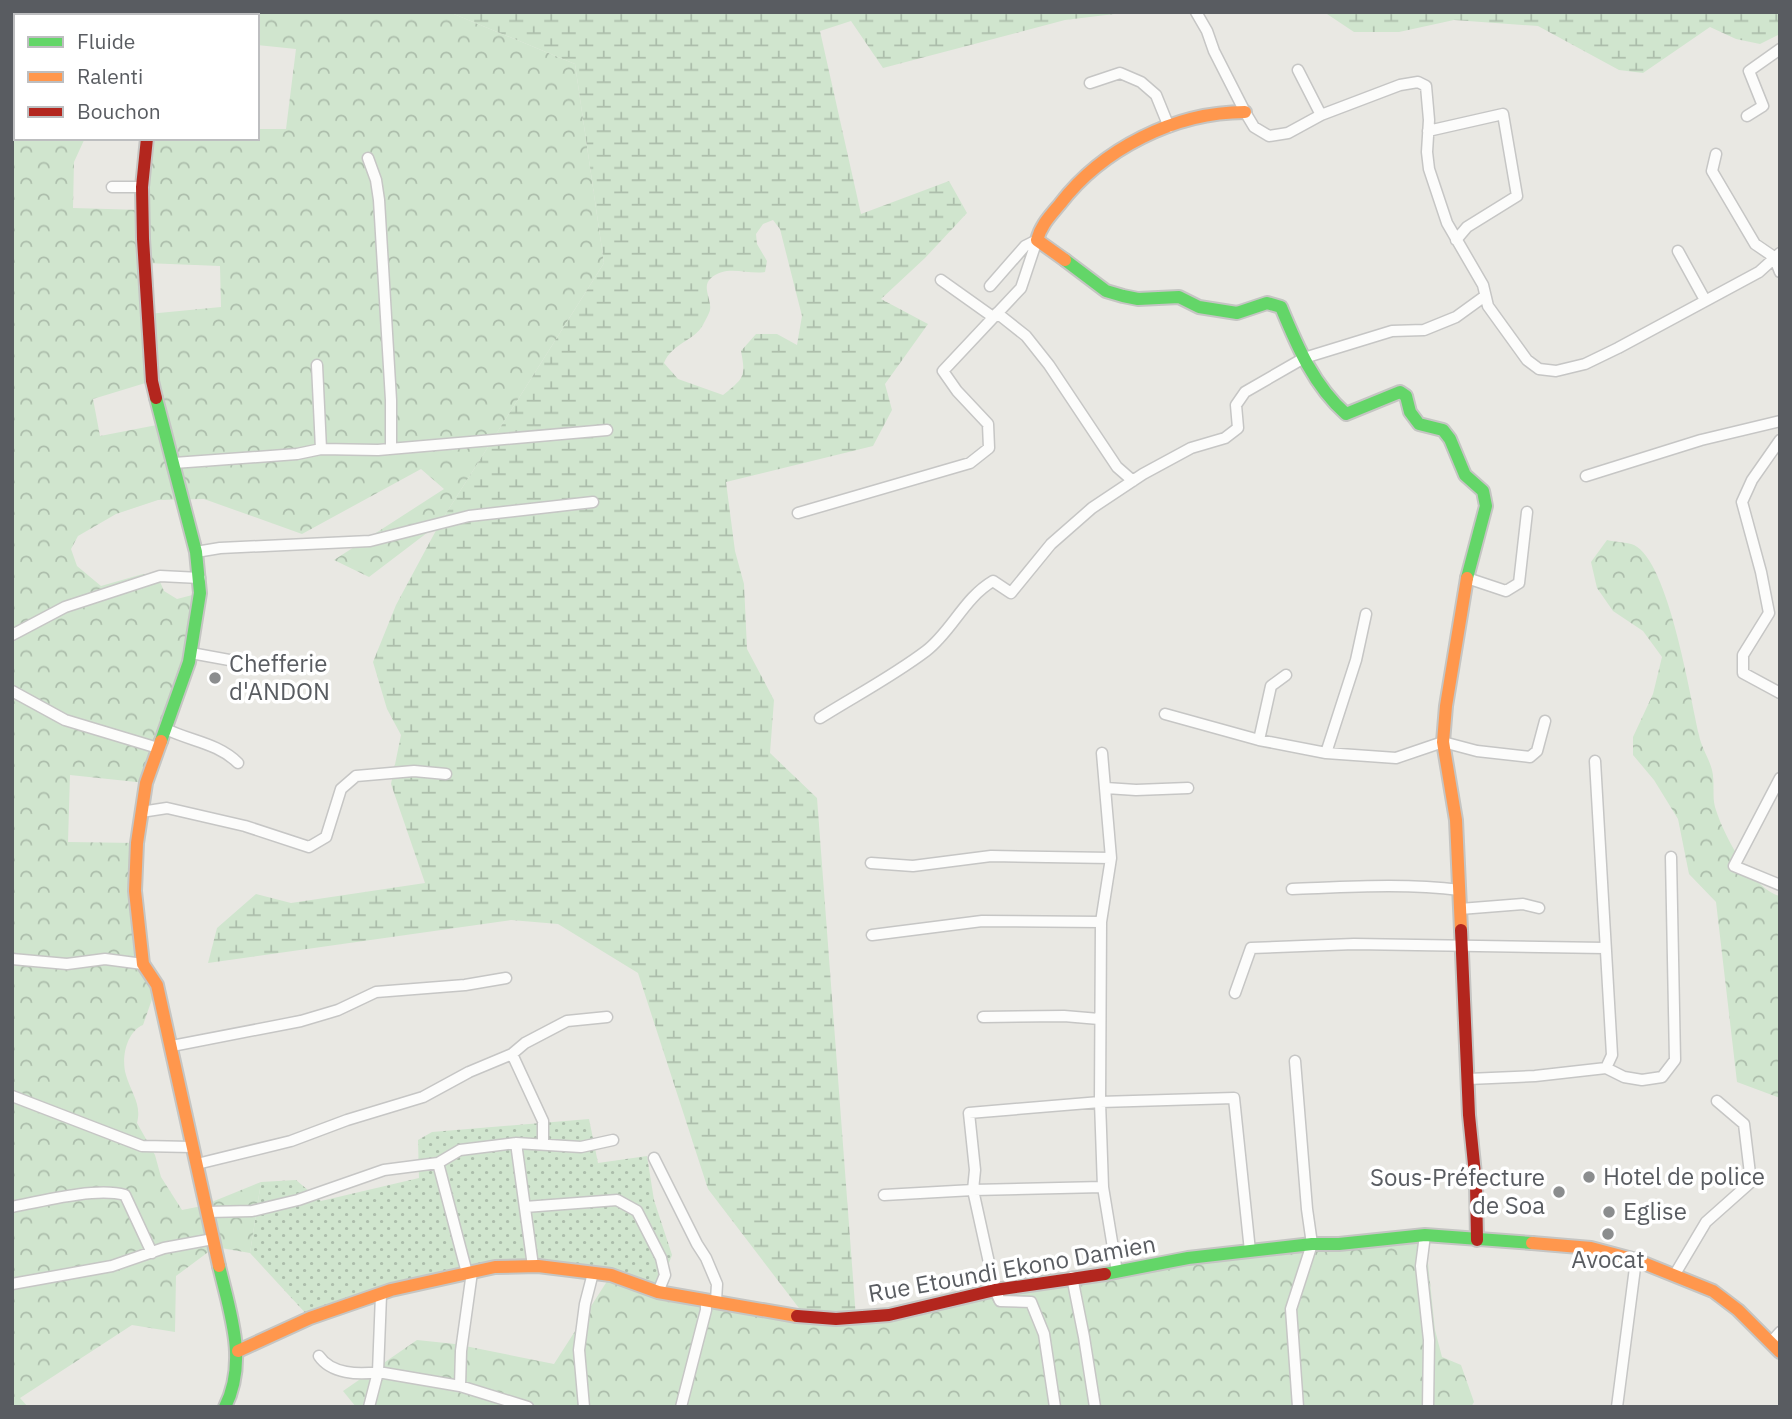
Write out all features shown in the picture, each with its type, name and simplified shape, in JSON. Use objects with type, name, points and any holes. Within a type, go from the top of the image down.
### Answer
[{"type":"street","points":[[1196,12],[1245,112],[1254,127],[1269,136],[1288,133],[1321,116],[1400,85],[1418,82],[1426,86],[1429,169],[1447,223],[1483,285],[1488,306],[1527,360],[1539,369],[1546,371],[1585,364],[1759,272],[1777,255]]},
{"type":"street","points":[[1747,116],[1763,106],[1749,71],[1780,49]]},
{"type":"street","points":[[1298,70],[1321,116]]},
{"type":"street","points":[[1090,83],[1120,73],[1141,82],[1156,95],[1169,127]]},
{"type":"street","points":[[1228,112],[1236,94]]},
{"type":"street","points":[[798,513],[970,463],[989,448],[988,424],[957,391],[943,371],[1021,288],[1041,223],[1057,208],[1075,183],[1110,153],[1140,137],[1183,120],[1228,112],[1245,112]]},
{"type":"street","points":[[1429,131],[1503,114],[1517,196],[1467,227],[1456,240]]},
{"type":"street","points":[[147,140],[142,187],[143,239],[152,381],[195,552],[201,593],[191,653],[146,783],[135,857],[135,891],[143,964],[157,985],[172,1046],[238,1351],[232,1395],[225,1407]]},
{"type":"street","points":[[1716,154],[1712,171],[1734,211],[1755,244],[1777,255]]},
{"type":"street","points":[[368,158],[376,180],[379,200],[391,400],[391,449]]},
{"type":"street","points":[[112,187],[142,187]]},
{"type":"street","points":[[990,285],[1025,246],[1037,240]]},
{"type":"street","points":[[1037,240],[1106,291],[1123,296],[1138,299],[1179,297],[1199,307],[1237,313],[1267,303],[1281,307],[1304,358],[1335,406],[1346,414],[1400,392],[1406,396],[1410,412],[1419,424],[1443,430],[1450,439],[1465,475],[1483,491],[1486,506],[1467,578],[1446,706],[1443,742],[1456,820],[1477,1240]]},
{"type":"street","points":[[1678,251],[1705,300]]},
{"type":"street","points":[[1777,255],[1780,272]]},
{"type":"street","points":[[941,280],[1026,336],[1049,365],[1116,467],[1133,481]]},
{"type":"street","points":[[820,718],[927,650],[978,590],[993,581],[1011,593],[1051,544],[1092,508],[1191,448],[1224,438],[1238,428],[1236,405],[1245,392],[1304,358],[1392,331],[1424,331],[1456,317],[1485,296]]},
{"type":"street","points":[[317,365],[321,449]]},
{"type":"street","points":[[1586,476],[1701,440],[1780,421]]},
{"type":"street","points":[[174,463],[297,454],[321,449],[391,449],[607,430]]},
{"type":"street","points":[[1780,440],[1752,480],[1742,502],[1769,612],[1743,655],[1743,673],[1780,693]]},
{"type":"street","points":[[195,552],[219,548],[370,541],[469,516],[593,502]]},
{"type":"street","points":[[1467,578],[1506,590],[1519,583],[1528,512]]},
{"type":"street","points":[[12,635],[65,607],[160,576],[200,578]]},
{"type":"street","points":[[1326,753],[1356,660],[1366,614]]},
{"type":"street","points":[[191,653],[268,667]]},
{"type":"street","points":[[1258,740],[1271,686],[1286,674]]},
{"type":"street","points":[[12,691],[65,720],[158,748]]},
{"type":"street","points":[[1165,714],[1258,740],[1326,753],[1396,758],[1443,742],[1477,751],[1530,757],[1537,751],[1545,721]]},
{"type":"street","points":[[166,729],[186,739],[221,749],[237,763]]},
{"type":"street","points":[[1102,753],[1111,858],[1101,922],[1100,1102],[1103,1187],[1117,1272]]},
{"type":"street","points":[[1595,761],[1612,1055],[1606,1068]]},
{"type":"street","points":[[141,812],[167,808],[245,825],[309,847],[326,837],[341,789],[356,776],[414,771],[446,774]]},
{"type":"street","points":[[1780,778],[1734,866],[1780,885]]},
{"type":"street","points":[[1105,788],[1188,788]]},
{"type":"street","points":[[870,863],[913,866],[991,856],[1111,858]]},
{"type":"street","points":[[1468,1079],[1535,1076],[1606,1068],[1624,1077],[1642,1080],[1662,1077],[1675,1060],[1671,857]]},
{"type":"street","points":[[1292,889],[1384,886],[1460,890]]},
{"type":"street","points":[[1460,909],[1523,904],[1539,908]]},
{"type":"street","points":[[872,935],[982,921],[1101,922]]},
{"type":"street","points":[[1235,993],[1251,948],[1462,944],[1605,948]]},
{"type":"street","points":[[12,959],[67,964],[105,959],[143,964]]},
{"type":"street","points":[[172,1046],[301,1021],[338,1010],[376,992],[465,985],[506,978]]},
{"type":"street","points":[[983,1017],[1063,1016],[1099,1019]]},
{"type":"street","points":[[197,1164],[291,1141],[347,1120],[423,1097],[469,1072],[512,1054],[525,1043],[567,1021],[607,1017]]},
{"type":"street","points":[[512,1054],[543,1121],[543,1144]]},
{"type":"street","points":[[1296,1061],[1312,1244],[1292,1309],[1298,1407]]},
{"type":"street","points":[[12,1097],[142,1146],[192,1147]]},
{"type":"street","points":[[1055,1407],[1044,1334],[1031,1302],[1000,1301],[995,1290],[973,1190],[975,1170],[969,1113],[1100,1102],[1234,1098],[1250,1251]]},
{"type":"street","points":[[1675,1274],[1706,1222],[1751,1182],[1744,1124],[1717,1101]]},
{"type":"street","points":[[206,1212],[252,1211],[298,1200],[384,1170],[438,1163],[460,1150],[516,1143],[581,1147],[613,1140]]},
{"type":"street","points":[[516,1143],[533,1266]]},
{"type":"street","points":[[654,1158],[717,1283],[706,1310],[681,1407]]},
{"type":"street","points":[[438,1163],[469,1273],[460,1386]]},
{"type":"street","points":[[884,1195],[1103,1187]]},
{"type":"street","points":[[12,1207],[50,1199],[113,1192],[125,1195],[152,1252]]},
{"type":"street","points":[[525,1207],[617,1200],[637,1211],[661,1258],[665,1275],[658,1292]]},
{"type":"street","points":[[1425,1235],[1421,1266],[1429,1340],[1428,1407]]},
{"type":"street","name":"Rue Etoundi Ekono Damien","points":[[238,1351],[310,1318],[391,1290],[495,1267],[533,1266],[611,1275],[658,1292],[778,1314],[836,1319],[890,1315],[995,1290],[1117,1272],[1188,1258],[1425,1235],[1591,1248],[1636,1260],[1713,1291],[1775,1337],[1780,1352]]},
{"type":"street","points":[[12,1283],[113,1266],[152,1252],[212,1239]]},
{"type":"street","points":[[1617,1407],[1636,1260]]},
{"type":"street","points":[[584,1407],[579,1350],[585,1304],[593,1273]]},
{"type":"street","points":[[1072,1277],[1095,1407]]},
{"type":"street","points":[[369,1407],[378,1372],[381,1295]]},
{"type":"street","points":[[319,1356],[324,1363],[359,1375],[378,1372],[460,1386],[528,1407]]},
{"type":"green space","points":[[12,12],[449,12],[575,64],[604,263],[440,523],[369,577],[334,560],[444,489],[421,469],[302,534],[204,499],[158,500],[116,514],[78,536],[71,549],[77,566],[101,586],[143,574],[158,577],[164,591],[177,599],[200,593],[189,662],[146,783],[70,775],[68,842],[137,843],[143,964],[157,985],[143,1025],[132,1034],[126,1047],[125,1069],[137,1104],[137,1123],[155,1155],[161,1177],[182,1210],[202,1206],[261,1182],[250,1253],[215,1247],[176,1276],[175,1332],[132,1325],[20,1398],[28,1407],[12,1407]],"holes":[[[145,263],[220,266],[221,307],[148,314]],[[152,381],[162,424],[100,436],[93,399]]]},
{"type":"green space","points":[[449,12],[1131,12],[1065,20],[883,68],[851,21],[820,31],[861,214],[949,181],[967,213],[925,258],[881,299],[928,324],[885,384],[892,410],[873,446],[726,482],[735,551],[744,584],[747,649],[774,700],[770,753],[817,798],[856,1318],[805,1316],[708,1189],[638,973],[558,924],[511,920],[208,963],[217,928],[256,894],[291,903],[425,883],[391,784],[401,735],[387,709],[373,662],[396,605],[440,523],[604,263],[575,64]],"holes":[[[773,220],[780,229],[802,316],[797,345],[777,334],[756,334],[741,351],[742,376],[723,395],[678,379],[664,363],[672,351],[703,325],[710,310],[708,282],[724,272],[765,272],[767,261],[757,244],[756,234],[763,224]]]},
{"type":"green space","points":[[1324,12],[1780,12],[1780,34],[1760,44],[1736,39],[1710,27],[1643,73],[1619,70],[1538,26],[1454,20],[1399,32],[1354,32]]},
{"type":"green space","points":[[1607,540],[1634,545],[1646,556],[1658,577],[1676,632],[1700,739],[1712,770],[1714,803],[1719,818],[1749,872],[1769,891],[1780,896],[1780,1098],[1737,1082],[1716,902],[1689,874],[1678,819],[1654,780],[1633,755],[1633,737],[1653,694],[1662,657],[1643,631],[1613,611],[1597,588],[1591,562]]},
{"type":"green space","points":[[589,1119],[598,1163],[647,1156],[654,1200],[672,1255],[658,1292],[611,1275],[495,1267],[310,1318],[250,1253],[261,1182],[296,1180],[321,1201],[419,1178],[418,1140],[432,1132]]},
{"type":"green space","points":[[1425,1235],[1435,1330],[1442,1357],[1461,1365],[1474,1402],[1471,1407],[356,1407],[343,1391],[417,1340],[455,1344],[554,1364],[611,1275],[658,1292],[836,1319],[1078,1276]]},
{"type":"traffic: fast","points":[[1065,260],[1106,291],[1123,296],[1138,299],[1179,297],[1199,307],[1237,313],[1267,303],[1281,307],[1300,351],[1316,378],[1346,414],[1400,392],[1406,396],[1410,412],[1419,424],[1443,430],[1450,439],[1465,475],[1483,491],[1486,506],[1467,578]]},
{"type":"traffic: fast","points":[[156,398],[196,552],[200,593],[189,662],[161,741]]},
{"type":"traffic: fast","points":[[1105,1274],[1188,1258],[1425,1235],[1532,1243]]},
{"type":"traffic: fast","points":[[219,1266],[232,1319],[236,1355],[232,1390],[225,1407]]},
{"type":"traffic: slow","points":[[1065,260],[1037,240],[1046,221],[1077,184],[1097,166],[1142,137],[1167,127],[1192,119],[1245,112]]},
{"type":"traffic: slow","points":[[1461,930],[1456,820],[1443,742],[1446,706],[1467,578]]},
{"type":"traffic: slow","points":[[161,741],[146,783],[137,843],[135,891],[143,964],[157,985],[219,1266]]},
{"type":"traffic: slow","points":[[1532,1243],[1591,1248],[1636,1260],[1713,1291],[1738,1310],[1780,1352]]},
{"type":"traffic: slow","points":[[238,1351],[310,1318],[391,1290],[495,1267],[538,1266],[611,1275],[658,1292],[797,1316]]},
{"type":"traffic: jam","points":[[147,140],[142,187],[143,239],[152,381],[156,398]]},
{"type":"traffic: jam","points":[[1461,930],[1477,1240]]},
{"type":"traffic: jam","points":[[797,1316],[836,1319],[889,1315],[995,1290],[1105,1274]]},
{"type":"place","name":"Chefferie d'ANDON","points":[[215,678]]},
{"type":"place","name":"Hotel de police","points":[[1589,1177]]},
{"type":"place","name":"Sous-Préfecture de Soa","points":[[1559,1192]]},
{"type":"place","name":"Eglise","points":[[1609,1212]]},
{"type":"place","name":"Avocat","points":[[1608,1234]]}]
